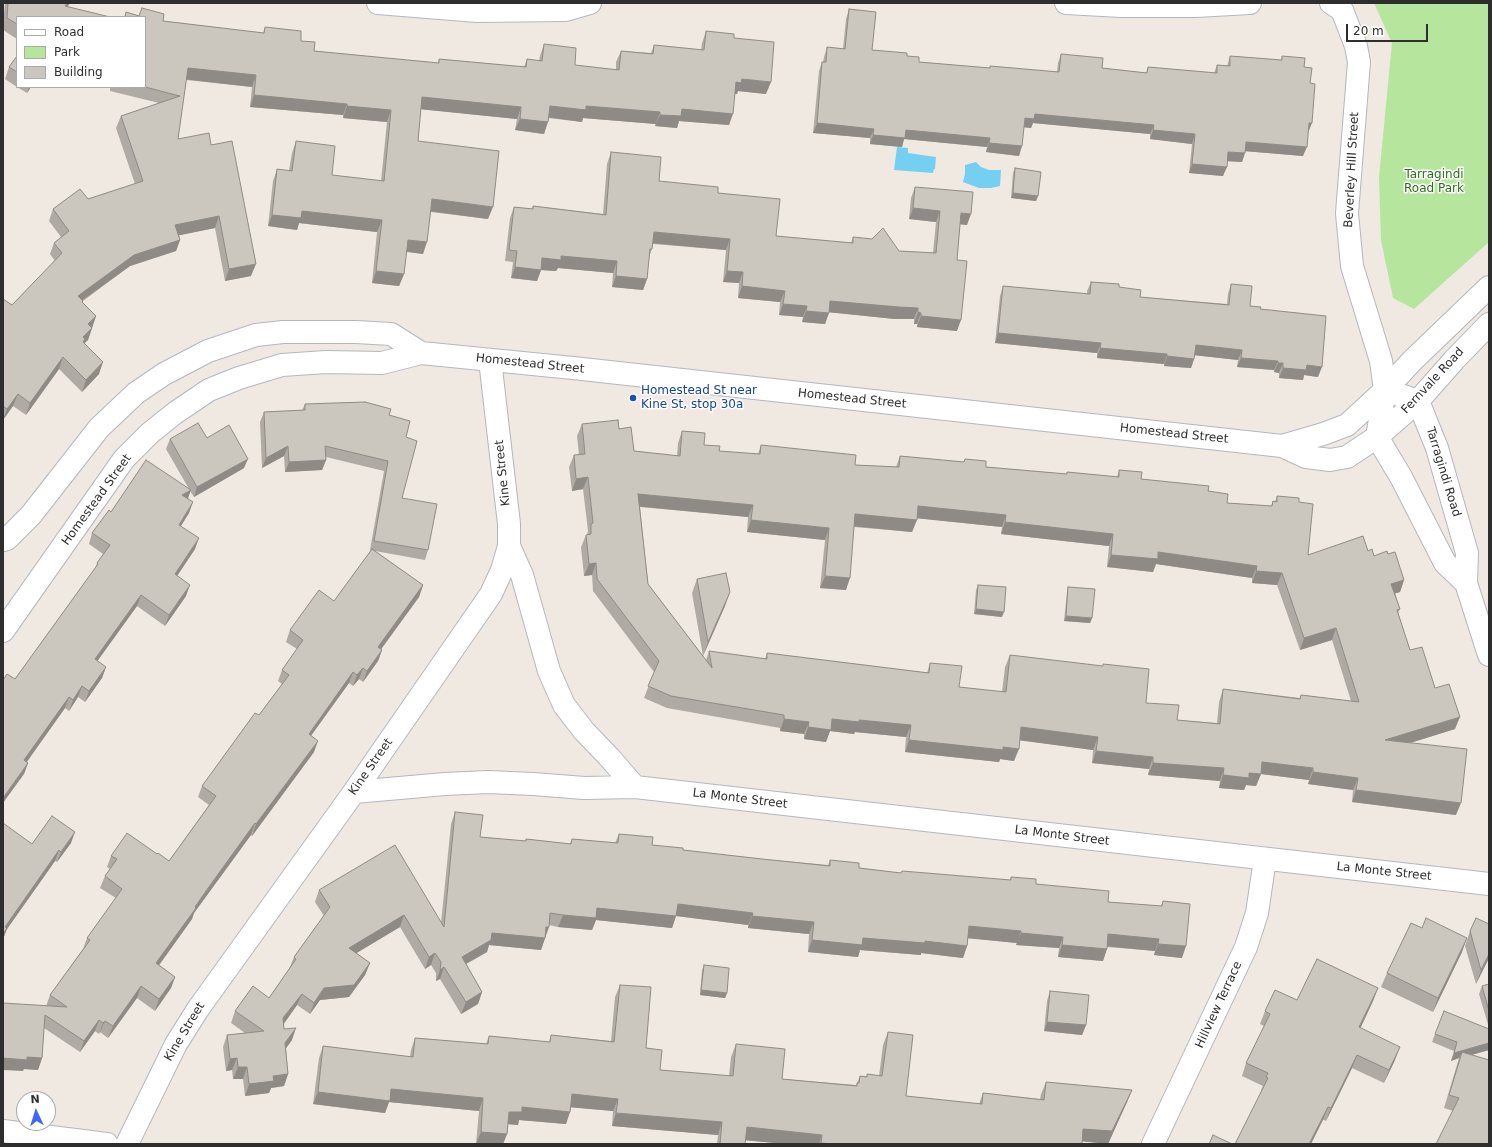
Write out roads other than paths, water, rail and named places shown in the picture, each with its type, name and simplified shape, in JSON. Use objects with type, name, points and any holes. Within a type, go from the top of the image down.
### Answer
[{"type":"street","points":[[378,3],[484,11],[566,10],[590,3]]},
{"type":"street","points":[[1066,3],[1082,5],[1141,6],[1250,3]]},
{"type":"street","name":"Beverley Hill Street","points":[[1331,3],[1342,10],[1356,46],[1359,62],[1347,213],[1349,242],[1352,266],[1380,360],[1385,390]]},
{"type":"street","points":[[1377,437],[1385,390],[1412,361],[1489,287]]},
{"type":"street","name":"Fernvale Road","points":[[1377,437],[1418,401],[1455,358],[1489,324]]},
{"type":"street","name":"Homestead Street","points":[[3,540],[7,539],[31,515],[99,428],[136,392],[164,374],[208,351],[256,336],[283,332],[356,332],[391,334],[421,353]]},
{"type":"street","name":"Homestead Street","points":[[4,628],[124,459],[150,433],[180,409],[215,388],[239,378],[282,366],[326,362],[382,364],[421,353],[1282,446],[1306,457],[1330,460],[1347,457],[1377,437]]},
{"type":"street","name":"Kine Street","points":[[127,1144],[176,1044],[198,1009],[354,792],[491,594],[502,570],[509,546],[509,524],[490,360]]},
{"type":"street","points":[[1385,390],[1418,401]]},
{"type":"street","name":"Homestead Street","points":[[1282,446],[1347,425],[1385,390]]},
{"type":"street","name":"Tarragindi Road","points":[[1418,401],[1437,448],[1467,553],[1466,583]]},
{"type":"street","name":"Tarragindi Road","points":[[1377,437],[1401,477],[1445,563],[1466,583],[1482,610],[1489,654]]},
{"type":"street","points":[[509,546],[522,575],[549,671],[564,705],[584,731],[635,787]]},
{"type":"street","name":"La Monte Street","points":[[354,792],[445,784],[488,782],[584,788],[635,787],[1489,884]]},
{"type":"street","name":"Hillview Terrace","points":[[1153,1144],[1246,947],[1257,913],[1265,859]]},
{"type":"street","points":[[3,1131],[107,1144]]},
{"type":"water","points":[[897,147],[908,148],[908,153],[936,157],[935,169],[933,173],[894,170]]},
{"type":"water","points":[[976,162],[981,167],[989,170],[1001,170],[1000,186],[979,188],[963,182],[965,165]]},
{"type":"place","name":"Homestead St near Kine St, stop 30a","points":[[633,398]]},
{"type":"park label","name":"Tarragindi Road Park","points":[[1434,182]]}]
